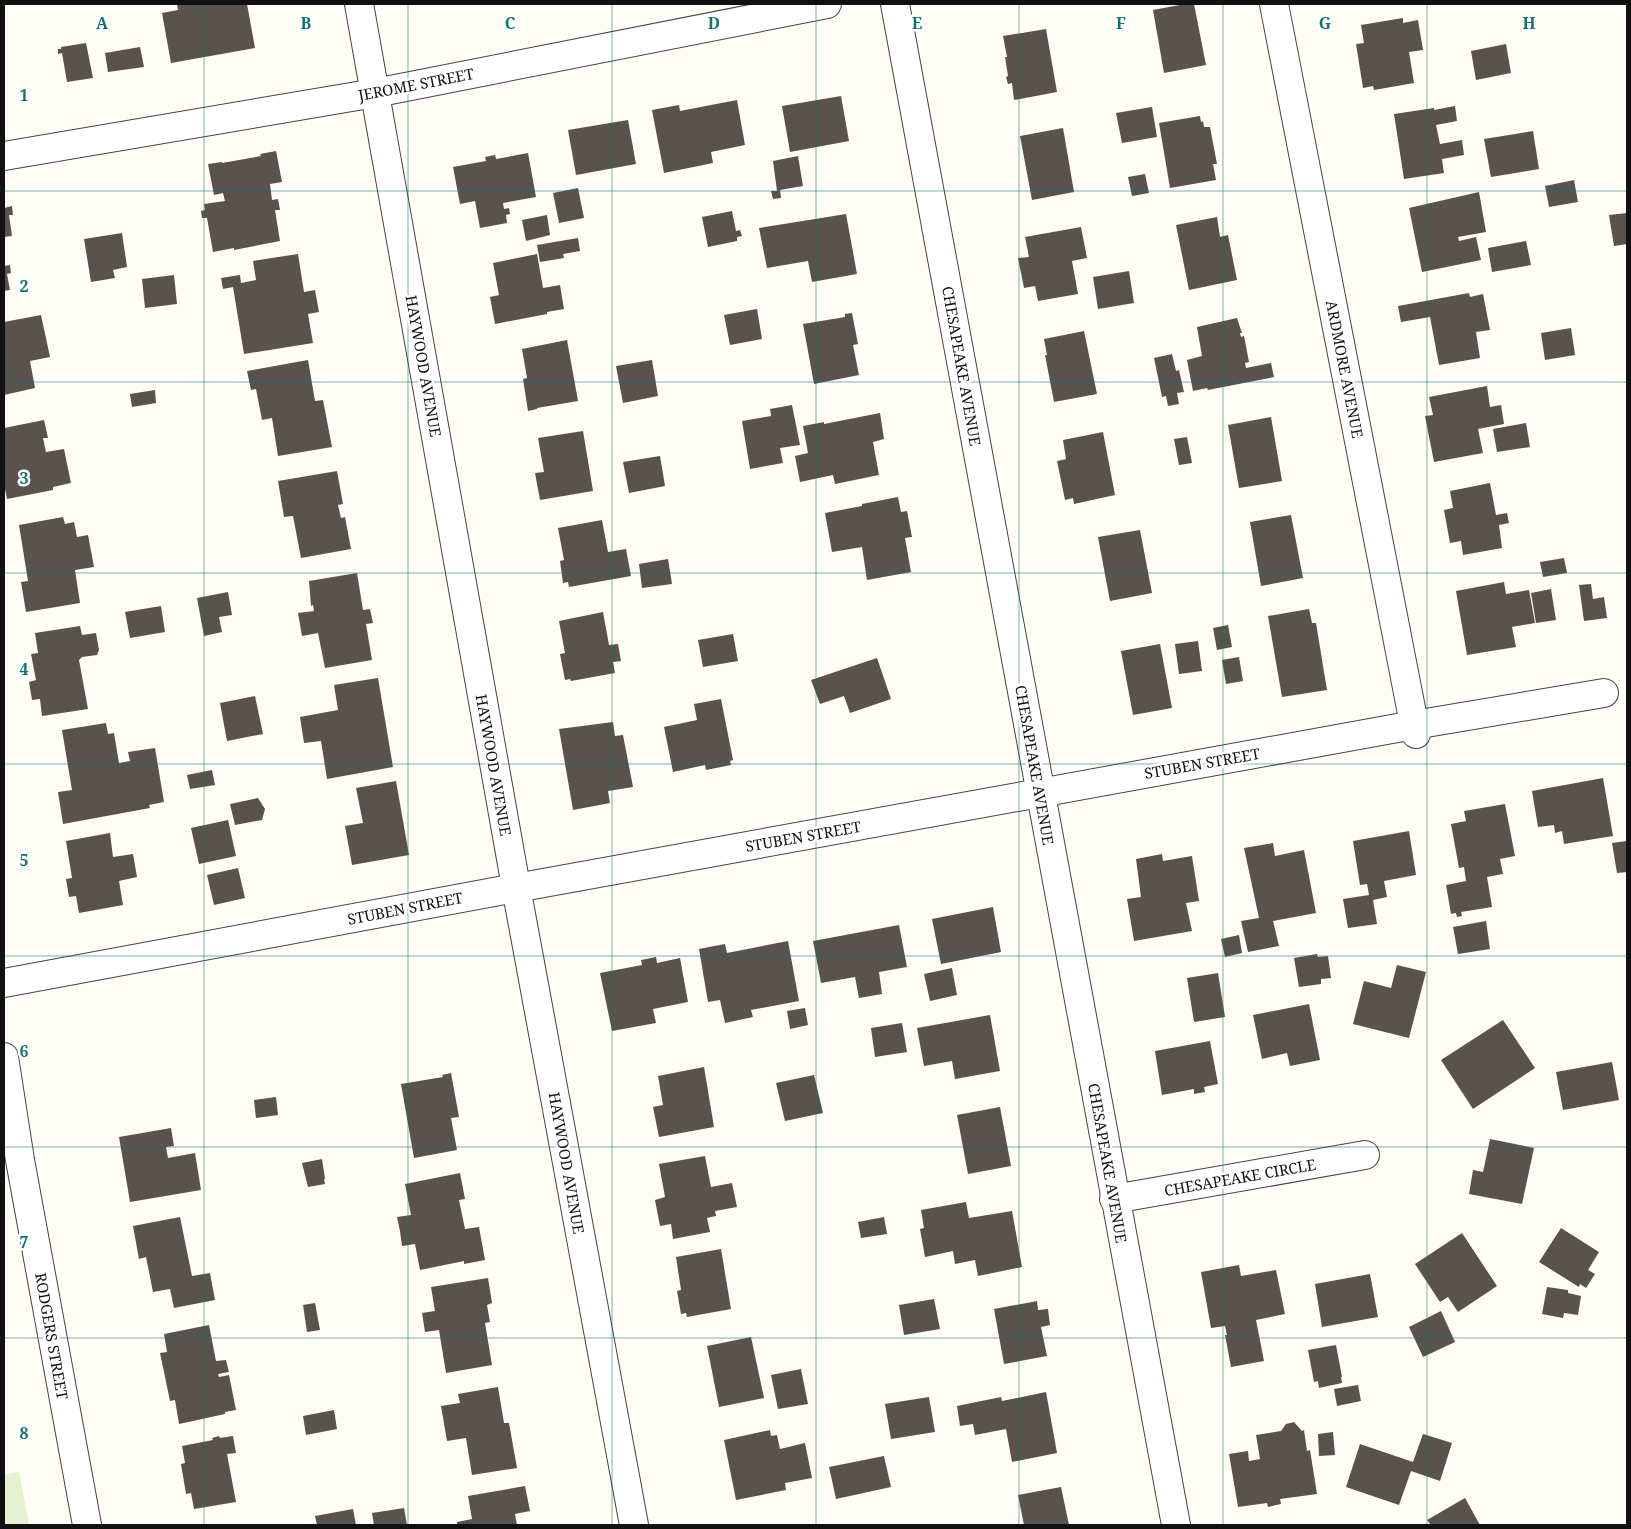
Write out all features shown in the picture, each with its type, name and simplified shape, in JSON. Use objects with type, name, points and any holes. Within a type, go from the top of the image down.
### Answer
[{"type":"street","name":"HAYWOOD AVENUE","points":[[359,4],[516,888],[634,1525]]},
{"type":"street","name":"JEROME STREET","points":[[4,156],[375,92],[826,4]]},
{"type":"street","name":"CHESAPEAKE AVENUE","points":[[895,4],[1114,1199],[1176,1525]]},
{"type":"street","name":"ARDMORE AVENUE","points":[[1274,4],[1415,730]]},
{"type":"street","name":"STUBEN STREET","points":[[4,983],[1040,793],[1415,730],[1604,693]]},
{"type":"street","name":"RODGERS STREET","points":[[4,1057],[20,1160],[86,1525]]},
{"type":"street","name":"CHESAPEAKE CIRCLE","points":[[1114,1199],[1365,1155]]},
{"type":"green space","points":[[19,1472],[29,1525],[4,1525],[4,1475]]},
{"type":"building","points":[[177,4],[247,4],[255,48],[171,63],[162,13],[178,10]]},
{"type":"building","points":[[1194,4],[1206,65],[1164,73],[1153,10]]},
{"type":"building","points":[[1403,18],[1403,23],[1418,20],[1423,50],[1409,52],[1414,83],[1374,90],[1373,86],[1363,88],[1356,44],[1364,43],[1361,25]]},
{"type":"building","points":[[1046,29],[1057,92],[1014,100],[1012,83],[1008,84],[1006,77],[1008,76],[1005,57],[1007,57],[1003,36]]},
{"type":"building","points":[[86,43],[93,78],[67,82],[62,53],[58,54],[58,49]]},
{"type":"building","points":[[1506,44],[1511,73],[1476,80],[1471,51]]},
{"type":"building","points":[[140,47],[144,67],[108,72],[105,53]]},
{"type":"building","points":[[841,96],[849,141],[790,152],[782,106]]},
{"type":"building","points":[[737,100],[745,145],[711,152],[713,163],[664,173],[652,110],[679,105],[680,111]]},
{"type":"building","points":[[1455,106],[1457,121],[1436,125],[1440,144],[1462,140],[1464,155],[1442,159],[1444,173],[1404,179],[1394,114]]},
{"type":"building","points":[[1152,107],[1157,137],[1122,143],[1116,113]]},
{"type":"building","points":[[1200,116],[1204,127],[1210,127],[1217,164],[1213,164],[1216,180],[1170,188],[1159,123]]},
{"type":"building","points":[[628,120],[636,164],[576,175],[568,130]]},
{"type":"building","points":[[1063,128],[1074,192],[1032,200],[1020,136]]},
{"type":"building","points":[[1533,131],[1539,169],[1491,177],[1484,139]]},
{"type":"building","points":[[276,151],[282,182],[270,184],[272,200],[278,199],[280,210],[275,210],[280,241],[213,252],[207,218],[202,218],[201,211],[205,210],[204,204],[225,201],[223,193],[214,195],[208,164],[261,156],[260,154]]},
{"type":"building","points":[[528,153],[536,197],[503,203],[504,209],[509,208],[510,214],[506,215],[507,223],[480,228],[475,201],[460,204],[453,167],[486,161],[485,157],[495,155],[496,159]]},
{"type":"building","points":[[798,156],[803,186],[780,190],[781,198],[773,199],[771,191],[777,191],[773,161]]},
{"type":"building","points":[[1145,174],[1149,193],[1132,196],[1128,177]]},
{"type":"building","points":[[1574,180],[1578,202],[1549,207],[1545,186]]},
{"type":"building","points":[[578,188],[584,218],[559,223],[553,193]]},
{"type":"building","points":[[1479,192],[1486,232],[1458,237],[1459,241],[1476,237],[1481,260],[1422,272],[1409,208]]},
{"type":"building","points":[[12,206],[13,215],[9,215],[12,236],[4,237],[4,208]]},
{"type":"building","points":[[732,211],[736,231],[740,230],[742,236],[737,237],[737,241],[708,247],[702,217]]},
{"type":"building","points":[[1627,213],[1627,244],[1614,246],[1609,215]]},
{"type":"building","points":[[846,214],[857,274],[812,282],[808,261],[767,268],[759,228]]},
{"type":"building","points":[[547,215],[550,235],[526,241],[522,220]]},
{"type":"building","points":[[1217,217],[1220,237],[1228,235],[1237,280],[1189,290],[1176,225]]},
{"type":"building","points":[[1081,227],[1087,258],[1072,261],[1078,294],[1038,301],[1035,286],[1024,288],[1018,258],[1029,257],[1025,237]]},
{"type":"building","points":[[122,233],[127,267],[113,270],[115,278],[91,282],[84,239]]},
{"type":"building","points":[[578,238],[580,251],[563,254],[564,258],[540,262],[537,245]]},
{"type":"building","points":[[1526,241],[1531,265],[1492,272],[1488,248]]},
{"type":"building","points":[[298,254],[304,292],[315,290],[319,312],[308,314],[313,343],[244,354],[233,287],[223,289],[221,278],[240,275],[241,283],[256,280],[253,261]]},
{"type":"building","points":[[537,254],[543,288],[560,285],[564,309],[495,324],[490,297],[499,295],[493,263]]},
{"type":"building","points":[[10,265],[11,273],[7,274],[10,290],[4,291],[4,266]]},
{"type":"building","points":[[1129,271],[1134,303],[1098,309],[1093,277]]},
{"type":"building","points":[[174,275],[177,304],[145,308],[142,279]]},
{"type":"building","points":[[1469,293],[1470,297],[1483,294],[1490,330],[1476,332],[1480,358],[1439,365],[1430,317],[1401,322],[1398,306]]},
{"type":"building","points":[[757,309],[762,339],[730,345],[724,315]]},
{"type":"building","points":[[852,313],[858,344],[853,345],[859,375],[814,384],[803,324],[845,317],[845,314]]},
{"type":"building","points":[[41,315],[50,357],[30,361],[35,388],[4,395],[4,322]]},
{"type":"building","points":[[1237,318],[1242,333],[1240,333],[1241,337],[1244,336],[1249,362],[1245,363],[1246,368],[1271,363],[1274,377],[1208,390],[1207,388],[1193,391],[1187,360],[1202,356],[1197,327]]},
{"type":"building","points":[[1571,328],[1575,355],[1545,360],[1541,333]]},
{"type":"building","points":[[1084,331],[1097,394],[1054,402],[1045,355],[1047,355],[1044,339]]},
{"type":"building","points":[[567,340],[578,401],[528,411],[523,379],[527,378],[522,349]]},
{"type":"building","points":[[1172,354],[1176,371],[1179,370],[1184,392],[1177,393],[1179,404],[1168,406],[1166,396],[1162,397],[1154,358]]},
{"type":"building","points":[[308,360],[315,401],[323,400],[332,447],[278,456],[272,418],[262,420],[256,389],[251,390],[247,371]]},
{"type":"building","points":[[652,360],[658,396],[623,403],[616,366]]},
{"type":"building","points":[[1487,386],[1490,407],[1501,405],[1504,424],[1478,429],[1483,453],[1434,462],[1425,416],[1433,415],[1429,397]]},
{"type":"building","points":[[155,390],[156,403],[132,407],[130,394]]},
{"type":"building","points":[[792,405],[800,445],[780,448],[783,463],[750,469],[742,421],[771,416],[770,409]]},
{"type":"building","points":[[880,413],[884,439],[873,442],[879,475],[835,484],[833,475],[800,482],[795,456],[808,453],[803,426],[824,422],[824,424]]},
{"type":"building","points":[[1271,417],[1282,481],[1239,488],[1228,425]]},
{"type":"building","points":[[44,420],[48,438],[43,438],[46,452],[64,449],[71,483],[53,487],[53,490],[7,499],[4,484],[4,428]]},
{"type":"building","points":[[1526,423],[1530,447],[1497,452],[1493,429]]},
{"type":"building","points":[[583,431],[593,491],[540,500],[535,473],[544,472],[538,438]]},
{"type":"building","points":[[1103,432],[1115,495],[1074,504],[1073,498],[1065,500],[1057,461],[1066,459],[1063,440]]},
{"type":"building","points":[[1187,437],[1192,463],[1179,465],[1174,439]]},
{"type":"building","points":[[660,456],[665,486],[629,493],[623,462]]},
{"type":"building","points":[[337,471],[343,504],[338,505],[341,518],[345,517],[351,549],[301,558],[293,516],[284,517],[278,481]]},
{"type":"building","points":[[1490,483],[1496,515],[1507,513],[1509,523],[1499,525],[1502,548],[1463,555],[1461,541],[1450,543],[1444,510],[1453,508],[1450,491]]},
{"type":"building","points":[[898,497],[901,512],[907,511],[912,537],[905,538],[911,572],[867,580],[862,547],[832,552],[825,513]]},
{"type":"building","points":[[1291,515],[1303,578],[1261,586],[1250,522]]},
{"type":"building","points":[[63,517],[65,524],[74,522],[77,537],[88,535],[94,567],[75,570],[80,603],[26,612],[21,582],[28,581],[19,525]]},
{"type":"building","points":[[602,520],[608,552],[626,549],[631,576],[569,587],[568,582],[563,583],[560,561],[564,560],[558,528]]},
{"type":"building","points":[[1140,530],[1152,593],[1110,601],[1098,537]]},
{"type":"building","points":[[1564,558],[1567,573],[1543,577],[1540,562]]},
{"type":"building","points":[[668,559],[672,584],[642,588],[639,564]]},
{"type":"building","points":[[357,573],[363,610],[370,609],[373,623],[366,624],[372,660],[325,668],[318,633],[302,636],[298,613],[314,611],[313,605],[311,606],[309,581]]},
{"type":"building","points":[[1504,582],[1506,594],[1529,590],[1535,623],[1512,627],[1516,647],[1467,655],[1456,591]]},
{"type":"building","points":[[1591,584],[1593,599],[1604,597],[1607,618],[1584,621],[1579,585]]},
{"type":"building","points":[[1551,589],[1556,620],[1536,623],[1531,593]]},
{"type":"building","points":[[228,592],[232,615],[219,617],[222,632],[204,636],[197,598]]},
{"type":"building","points":[[161,606],[165,632],[130,638],[125,612]]},
{"type":"building","points":[[1309,609],[1312,623],[1316,623],[1327,690],[1282,697],[1268,616]]},
{"type":"building","points":[[603,612],[609,645],[618,644],[621,661],[613,662],[615,673],[571,681],[570,679],[565,680],[560,654],[565,653],[559,621]]},
{"type":"building","points":[[1228,625],[1232,647],[1217,650],[1213,628]]},
{"type":"building","points":[[80,626],[82,635],[96,633],[99,650],[97,655],[82,657],[79,660],[88,709],[42,716],[40,699],[32,700],[29,682],[36,680],[31,654],[38,653],[35,633]]},
{"type":"building","points":[[733,634],[738,661],[703,667],[698,640]]},
{"type":"building","points":[[1198,641],[1202,671],[1179,674],[1175,644]]},
{"type":"building","points":[[1160,644],[1172,708],[1133,715],[1121,651]]},
{"type":"building","points":[[1239,657],[1243,681],[1226,684],[1222,660]]},
{"type":"building","points":[[877,658],[891,699],[850,713],[844,696],[820,704],[811,680]]},
{"type":"building","points":[[378,678],[393,767],[327,779],[321,741],[304,743],[300,717],[338,710],[334,685]]},
{"type":"building","points":[[255,696],[263,734],[227,741],[220,703]]},
{"type":"building","points":[[721,699],[733,760],[730,761],[731,765],[706,770],[705,765],[673,772],[664,727],[697,720],[694,704]]},
{"type":"building","points":[[613,722],[615,736],[623,735],[633,787],[608,791],[610,803],[573,810],[559,729]]},
{"type":"building","points":[[106,723],[108,734],[114,733],[119,763],[130,761],[128,752],[155,748],[164,802],[149,805],[150,808],[63,824],[58,792],[72,790],[62,730]]},
{"type":"building","points":[[212,770],[215,785],[190,789],[187,775]]},
{"type":"building","points":[[1603,778],[1613,836],[1564,844],[1562,831],[1555,833],[1554,825],[1538,827],[1532,791]]},
{"type":"building","points":[[396,781],[409,855],[352,865],[345,826],[363,823],[356,788]]},
{"type":"building","points":[[258,798],[265,809],[262,820],[235,825],[230,804]]},
{"type":"building","points":[[1505,804],[1515,856],[1500,859],[1503,874],[1487,877],[1492,907],[1461,912],[1462,916],[1457,917],[1456,913],[1451,914],[1446,885],[1466,881],[1464,867],[1459,868],[1451,824],[1466,821],[1464,811]]},
{"type":"building","points":[[228,820],[236,856],[199,864],[191,828]]},
{"type":"building","points":[[1409,831],[1416,875],[1384,881],[1387,897],[1373,900],[1377,924],[1348,928],[1343,899],[1369,895],[1367,884],[1360,885],[1353,841]]},
{"type":"building","points":[[110,833],[113,857],[133,854],[137,877],[119,881],[123,905],[79,913],[76,896],[69,897],[66,879],[72,878],[66,841]]},
{"type":"building","points":[[1627,841],[1627,872],[1617,873],[1612,843]]},
{"type":"building","points":[[1273,843],[1275,856],[1304,850],[1316,913],[1273,921],[1279,946],[1248,952],[1241,921],[1259,918],[1244,848]]},
{"type":"building","points":[[1162,854],[1163,861],[1192,856],[1199,901],[1186,903],[1192,931],[1134,941],[1127,899],[1141,897],[1136,859]]},
{"type":"building","points":[[238,868],[245,898],[214,905],[207,875]]},
{"type":"building","points":[[993,907],[1001,952],[941,964],[932,919]]},
{"type":"building","points":[[1486,921],[1490,949],[1458,954],[1453,927]]},
{"type":"building","points":[[899,925],[907,967],[879,972],[882,994],[859,998],[855,977],[821,983],[813,941]]},
{"type":"building","points":[[1239,935],[1242,953],[1225,957],[1221,939]]},
{"type":"building","points":[[788,941],[799,1001],[751,1010],[753,1017],[725,1023],[720,1000],[708,1002],[699,949],[725,944],[727,953]]},
{"type":"building","points":[[1317,954],[1318,957],[1328,956],[1331,978],[1321,979],[1321,984],[1299,987],[1294,958]]},
{"type":"building","points":[[656,957],[657,963],[680,958],[688,1002],[653,1009],[656,1023],[612,1031],[600,973],[642,965],[641,960]]},
{"type":"building","points":[[1397,965],[1426,972],[1409,1038],[1353,1024],[1364,981],[1391,988]]},
{"type":"building","points":[[952,968],[957,995],[930,1001],[924,974]]},
{"type":"building","points":[[1218,973],[1225,1017],[1194,1022],[1187,978]]},
{"type":"building","points":[[1309,1004],[1320,1060],[1290,1066],[1287,1053],[1262,1059],[1253,1015]]},
{"type":"building","points":[[805,1008],[808,1025],[790,1029],[787,1011]]},
{"type":"building","points":[[990,1015],[1000,1071],[955,1079],[952,1061],[924,1066],[917,1028]]},
{"type":"building","points":[[1503,1020],[1535,1068],[1473,1109],[1441,1060]]},
{"type":"building","points":[[902,1023],[907,1052],[875,1057],[871,1028]]},
{"type":"building","points":[[1210,1041],[1218,1084],[1204,1087],[1205,1092],[1194,1094],[1194,1089],[1162,1095],[1155,1051]]},
{"type":"building","points":[[1612,1062],[1619,1100],[1563,1110],[1556,1072]]},
{"type":"building","points":[[704,1067],[714,1127],[659,1137],[653,1107],[663,1105],[658,1076]]},
{"type":"building","points":[[451,1073],[459,1117],[451,1118],[457,1150],[414,1158],[401,1084],[443,1077],[442,1075]]},
{"type":"building","points":[[814,1075],[823,1113],[785,1121],[776,1083]]},
{"type":"building","points":[[276,1097],[278,1115],[256,1118],[254,1100]]},
{"type":"building","points":[[1000,1107],[1011,1166],[968,1174],[957,1115]]},
{"type":"building","points":[[171,1128],[174,1146],[166,1147],[168,1158],[195,1153],[201,1190],[130,1202],[119,1137]]},
{"type":"building","points":[[1490,1139],[1534,1148],[1522,1204],[1469,1194],[1473,1170],[1483,1172]]},
{"type":"building","points":[[705,1156],[711,1187],[732,1183],[737,1207],[715,1211],[716,1216],[707,1218],[710,1232],[673,1239],[671,1224],[660,1226],[655,1200],[665,1197],[659,1164]]},
{"type":"building","points":[[322,1159],[325,1184],[308,1187],[302,1163]]},
{"type":"building","points":[[460,1173],[465,1199],[459,1200],[465,1229],[479,1227],[485,1260],[464,1264],[464,1261],[420,1270],[415,1244],[402,1246],[397,1217],[411,1215],[405,1184]]},
{"type":"building","points":[[966,1202],[969,1218],[1012,1211],[1022,1267],[978,1276],[975,1260],[955,1264],[953,1251],[925,1257],[920,1229],[924,1228],[921,1210]]},
{"type":"building","points":[[180,1217],[192,1276],[210,1273],[215,1300],[174,1308],[170,1289],[153,1292],[146,1257],[139,1259],[133,1226]]},
{"type":"building","points":[[884,1217],[887,1234],[861,1238],[858,1222]]},
{"type":"building","points":[[1561,1228],[1599,1252],[1588,1270],[1595,1274],[1586,1288],[1580,1284],[1579,1287],[1539,1262]]},
{"type":"building","points":[[1462,1233],[1497,1286],[1458,1312],[1448,1297],[1440,1302],[1415,1264]]},
{"type":"building","points":[[721,1249],[731,1309],[687,1317],[686,1313],[681,1314],[677,1291],[681,1290],[676,1257]]},
{"type":"building","points":[[1239,1265],[1241,1276],[1276,1270],[1285,1314],[1256,1320],[1264,1361],[1231,1367],[1225,1326],[1211,1328],[1201,1272]]},
{"type":"building","points":[[1370,1274],[1378,1317],[1322,1327],[1315,1284]]},
{"type":"building","points":[[488,1278],[492,1303],[487,1305],[490,1322],[485,1323],[492,1365],[446,1373],[439,1330],[425,1332],[422,1313],[435,1311],[431,1287]]},
{"type":"building","points":[[1547,1287],[1568,1290],[1568,1293],[1581,1296],[1578,1315],[1564,1313],[1563,1318],[1542,1314]]},
{"type":"building","points":[[934,1299],[940,1329],[904,1335],[899,1305]]},
{"type":"building","points":[[1037,1301],[1038,1310],[1048,1309],[1050,1325],[1041,1327],[1047,1356],[1004,1364],[994,1309]]},
{"type":"building","points":[[315,1303],[320,1330],[307,1332],[303,1305]]},
{"type":"building","points":[[1441,1311],[1455,1342],[1423,1357],[1409,1327]]},
{"type":"building","points":[[209,1325],[216,1361],[226,1360],[229,1372],[218,1374],[219,1377],[229,1375],[236,1410],[179,1424],[175,1400],[170,1401],[160,1353],[167,1352],[164,1334]]},
{"type":"building","points":[[751,1337],[764,1398],[719,1407],[707,1346]]},
{"type":"building","points":[[1336,1345],[1342,1383],[1319,1388],[1318,1381],[1314,1382],[1308,1350]]},
{"type":"building","points":[[801,1369],[808,1404],[778,1409],[771,1375]]},
{"type":"building","points":[[1358,1385],[1361,1401],[1337,1406],[1334,1389]]},
{"type":"building","points":[[498,1387],[504,1423],[509,1423],[517,1468],[472,1475],[466,1438],[447,1441],[441,1406],[460,1403],[458,1394]]},
{"type":"building","points":[[1046,1392],[1057,1453],[1012,1462],[1006,1429],[975,1435],[973,1424],[960,1426],[957,1406],[1001,1397],[1002,1401]]},
{"type":"building","points":[[929,1397],[935,1432],[891,1439],[885,1404]]},
{"type":"building","points":[[334,1410],[337,1429],[306,1435],[303,1416]]},
{"type":"building","points":[[1294,1422],[1302,1431],[1304,1430],[1307,1451],[1310,1450],[1317,1494],[1280,1499],[1281,1504],[1268,1507],[1267,1503],[1238,1507],[1229,1454],[1248,1451],[1249,1461],[1260,1459],[1256,1435],[1281,1431],[1286,1424]]},
{"type":"building","points":[[770,1430],[771,1436],[777,1435],[780,1449],[805,1443],[812,1478],[785,1483],[786,1490],[736,1500],[724,1440]]},
{"type":"building","points":[[1333,1432],[1335,1455],[1319,1456],[1318,1434]]},
{"type":"building","points":[[1423,1434],[1452,1443],[1440,1481],[1411,1471],[1399,1505],[1346,1487],[1360,1444],[1413,1462]]},
{"type":"building","points":[[219,1436],[220,1438],[233,1436],[236,1453],[227,1454],[236,1502],[194,1509],[191,1493],[186,1494],[181,1464],[185,1463],[182,1446],[213,1440],[212,1438]]},
{"type":"building","points":[[884,1456],[891,1487],[836,1499],[829,1467]]},
{"type":"building","points":[[525,1486],[530,1511],[515,1514],[517,1525],[457,1525],[457,1522],[472,1519],[468,1496]]},
{"type":"building","points":[[1061,1487],[1069,1525],[1024,1525],[1018,1495]]},
{"type":"building","points":[[1465,1498],[1480,1525],[1431,1525],[1427,1520]]},
{"type":"building","points":[[404,1508],[407,1525],[374,1525],[372,1513]]},
{"type":"building","points":[[353,1509],[356,1525],[317,1525],[315,1516]]}]
